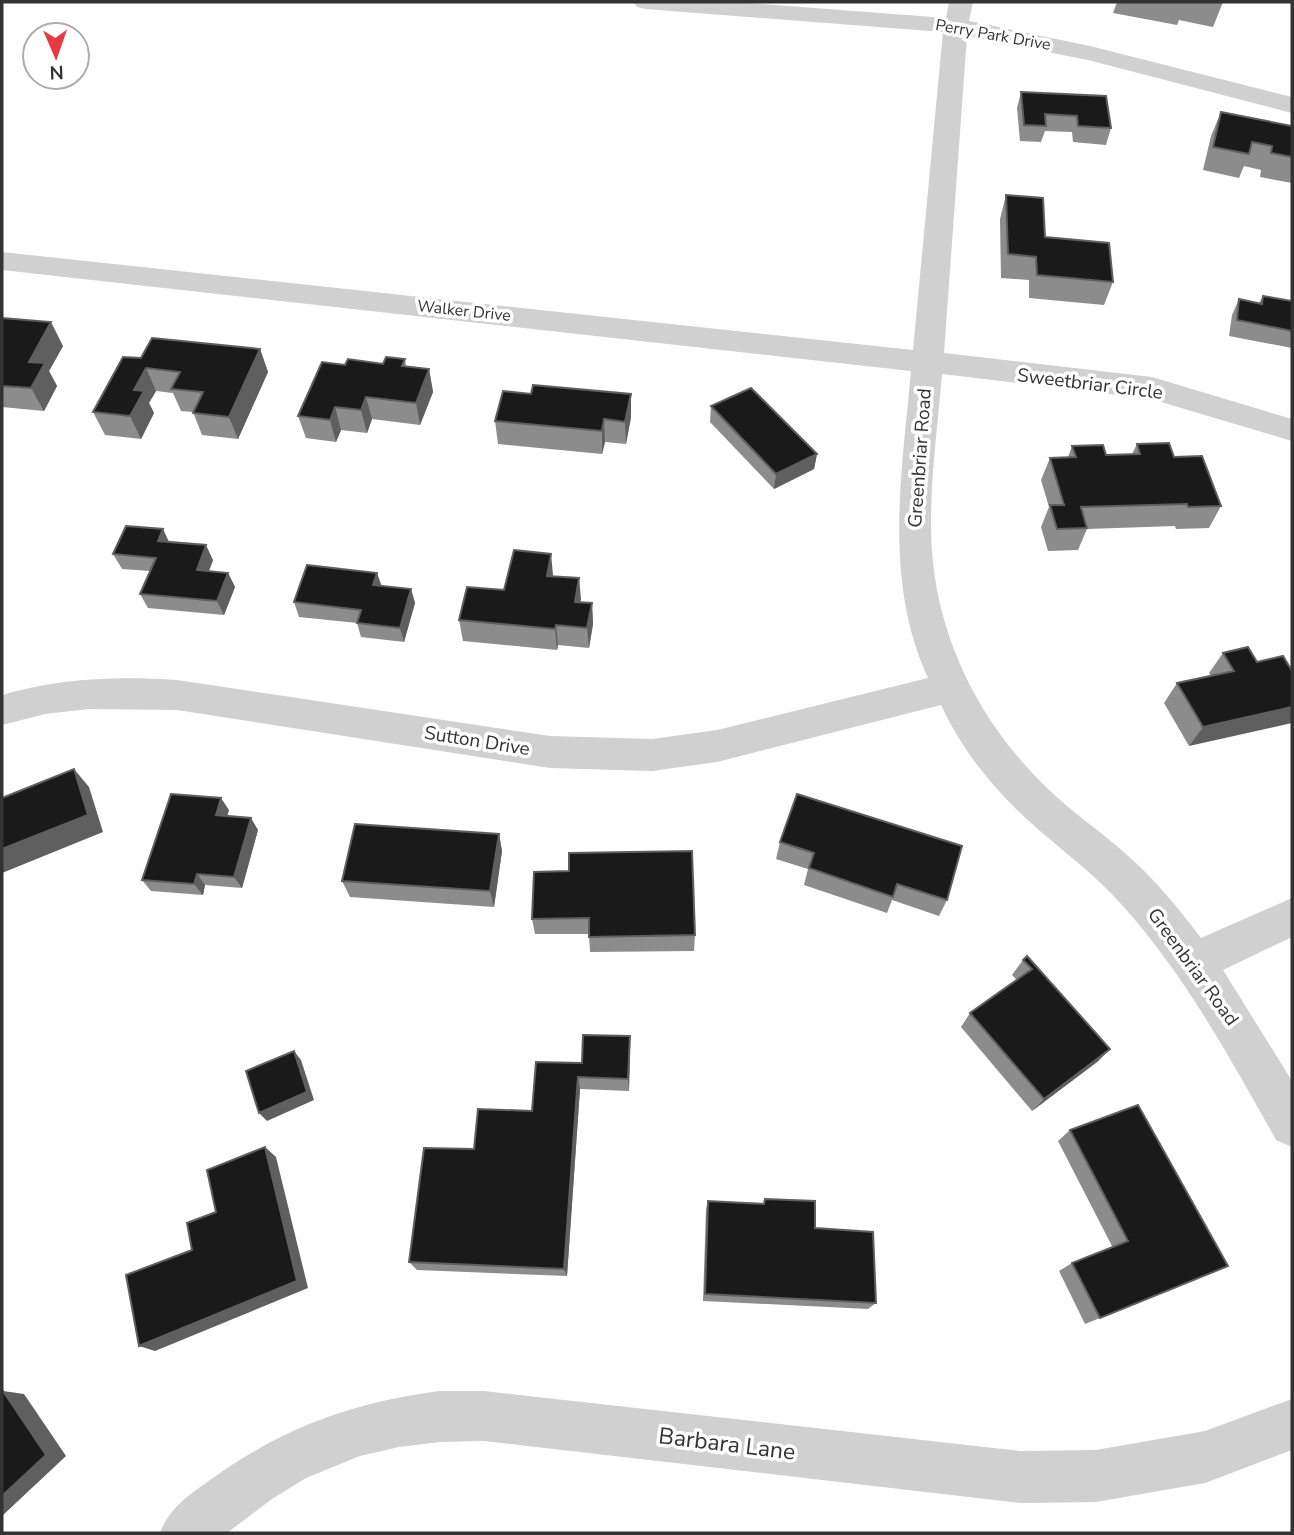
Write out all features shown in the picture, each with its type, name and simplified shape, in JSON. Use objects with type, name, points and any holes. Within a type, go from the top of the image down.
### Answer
[{"type":"street","name":"Perry Park Drive","points":[[645,2],[958,14],[1090,53],[1292,105]]},
{"type":"street","name":"Greenbriar Road","points":[[958,14],[926,363],[915,545],[928,624],[937,659],[948,688],[973,732],[1000,767],[1034,801],[1105,858],[1169,929],[1243,1036],[1292,1124]]},
{"type":"street","name":"Walker Drive","points":[[2,261],[926,363]]},
{"type":"street","name":"Sweetbriar Circle","points":[[926,363],[1152,388],[1292,430]]},
{"type":"street","name":"Sutton Drive","points":[[2,710],[61,696],[121,692],[155,694],[550,752],[652,755],[717,746],[948,688]]},
{"type":"street","points":[[1192,963],[1292,916]]},
{"type":"street","name":"Barbara Lane","points":[[186,1533],[215,1507],[258,1476],[303,1452],[348,1433],[394,1421],[439,1415],[484,1416],[1021,1477],[1096,1476],[1205,1457],[1292,1425]]},
{"type":"building","points":[[1021,92],[1106,96],[1111,128],[1078,126],[1077,116],[1045,114],[1046,126],[1024,125]]},
{"type":"building","points":[[1221,112],[1292,126],[1292,157],[1271,153],[1272,146],[1252,142],[1249,154],[1213,147]]},
{"type":"building","points":[[1006,195],[1043,198],[1045,237],[1109,243],[1113,282],[1037,275],[1036,257],[1008,254]]},
{"type":"building","points":[[1263,296],[1292,301],[1292,331],[1237,320],[1239,299],[1262,304]]},
{"type":"building","points":[[2,318],[51,322],[29,362],[45,363],[31,388],[2,386]]},
{"type":"building","points":[[152,338],[260,349],[229,417],[193,413],[203,392],[171,389],[180,372],[146,368],[134,390],[144,391],[130,416],[93,412],[123,357],[141,358]]},
{"type":"building","points":[[386,357],[405,359],[402,366],[429,369],[416,403],[366,397],[361,410],[335,407],[330,420],[298,416],[322,362],[345,365],[348,359],[383,364]]},
{"type":"building","points":[[533,385],[631,394],[625,422],[604,419],[602,431],[495,421],[503,391],[531,394]]},
{"type":"building","points":[[751,388],[817,454],[776,474],[711,406]]},
{"type":"building","points":[[1169,443],[1174,457],[1202,456],[1221,506],[1188,507],[1187,504],[1081,507],[1087,528],[1057,529],[1050,505],[1064,505],[1050,458],[1076,457],[1072,446],[1103,445],[1106,455],[1140,454],[1137,444]]},
{"type":"building","points":[[126,526],[163,529],[158,541],[206,545],[197,570],[228,573],[217,601],[140,594],[156,558],[113,554]]},
{"type":"building","points":[[514,550],[551,554],[547,576],[579,578],[575,602],[592,603],[587,628],[556,625],[555,629],[459,620],[467,587],[504,590]]},
{"type":"building","points":[[307,565],[377,573],[373,585],[411,589],[400,628],[357,623],[361,610],[294,602]]},
{"type":"building","points":[[1248,647],[1257,662],[1283,656],[1292,671],[1292,707],[1203,727],[1177,683],[1234,671],[1223,653]]},
{"type":"building","points":[[74,769],[88,815],[2,849],[2,798]]},
{"type":"building","points":[[171,794],[221,798],[216,815],[251,818],[234,877],[197,874],[194,884],[142,880]]},
{"type":"building","points":[[797,794],[962,846],[947,900],[897,884],[893,897],[809,868],[814,853],[780,842]]},
{"type":"building","points":[[355,824],[499,834],[490,891],[342,881]]},
{"type":"building","points":[[692,851],[695,935],[589,937],[589,918],[532,919],[534,872],[569,871],[569,853]]},
{"type":"building","points":[[1027,956],[1110,1049],[1044,1099],[970,1013],[1032,969],[1023,960]]},
{"type":"building","points":[[583,1035],[630,1036],[628,1079],[578,1077],[564,1269],[409,1262],[424,1148],[474,1149],[478,1109],[532,1111],[536,1062],[582,1063]]},
{"type":"building","points":[[294,1051],[307,1092],[259,1113],[246,1071]]},
{"type":"building","points":[[1138,1105],[1228,1266],[1100,1318],[1072,1263],[1128,1241],[1070,1130]]},
{"type":"building","points":[[265,1147],[297,1281],[139,1346],[126,1275],[192,1250],[187,1223],[216,1212],[207,1170]]},
{"type":"building","points":[[765,1199],[815,1201],[815,1228],[873,1232],[876,1303],[705,1294],[708,1201],[764,1204]]},
{"type":"building","points":[[2,1392],[46,1455],[2,1496]]}]
